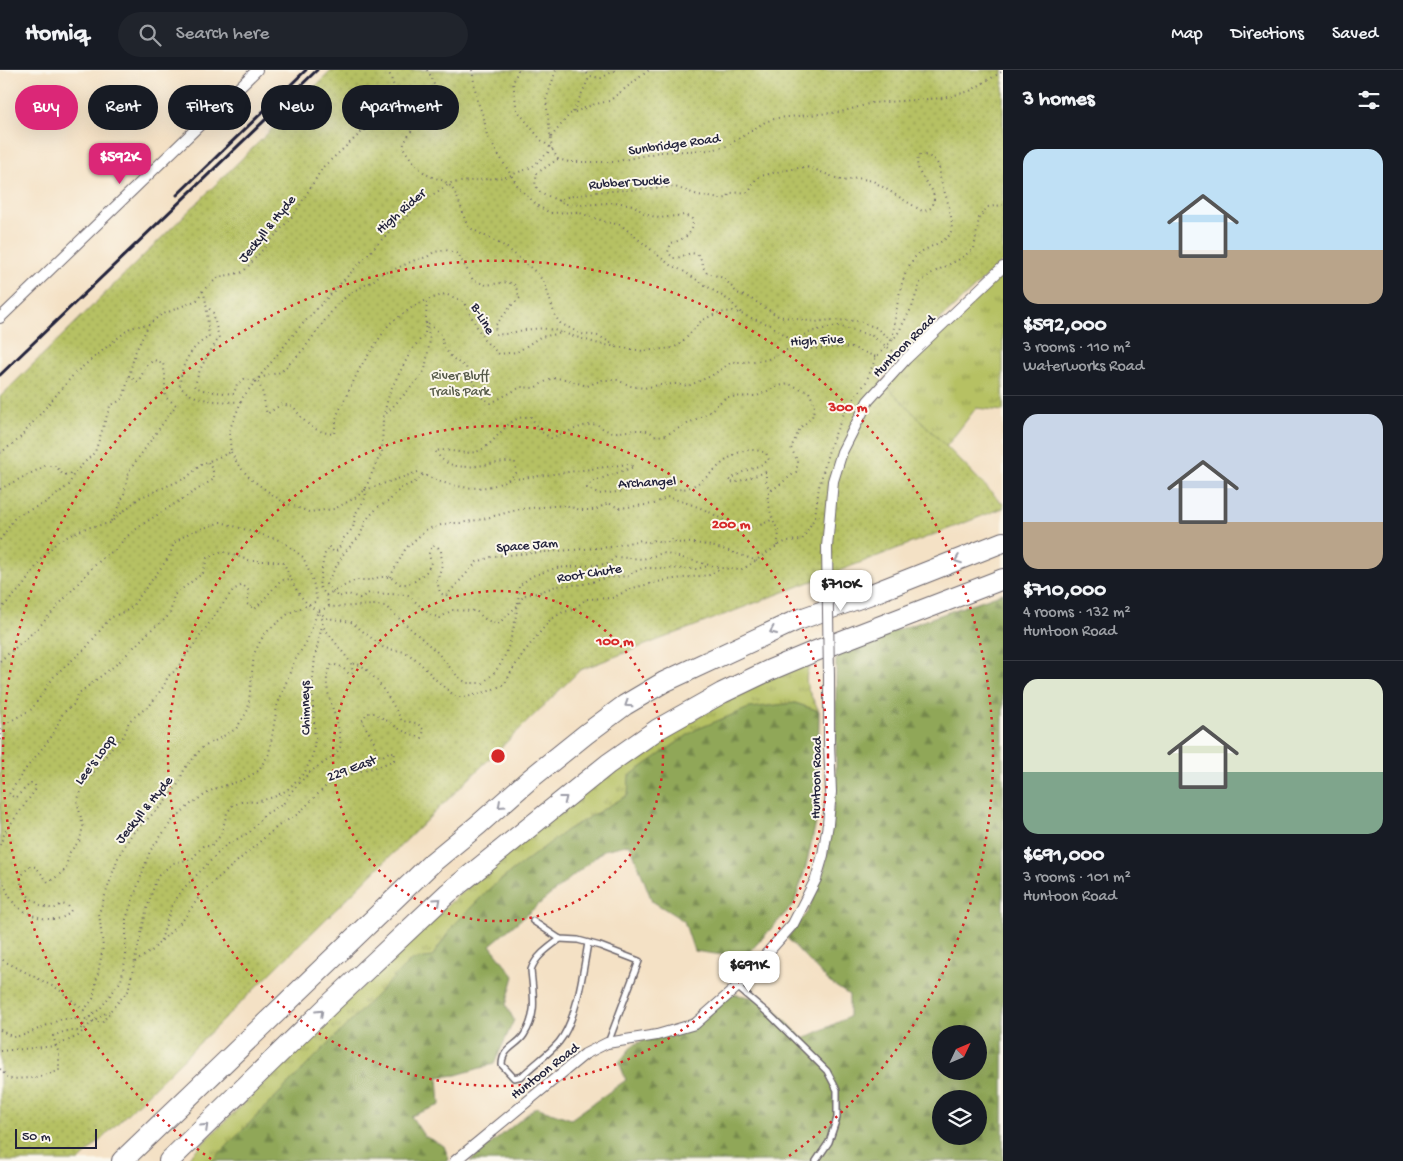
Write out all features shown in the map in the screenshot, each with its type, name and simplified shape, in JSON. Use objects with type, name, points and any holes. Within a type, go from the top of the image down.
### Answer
[{"type":"highway","points":[[122,1161],[432,862],[478,825],[537,773],[625,705],[664,682],[795,621],[874,593],[1003,542]]},
{"type":"highway","points":[[170,1161],[324,1010],[448,893],[608,764],[658,729],[722,693],[762,674],[1003,579]]},
{"type":"street","points":[[0,318],[257,70]]},
{"type":"street","name":"Huntoon Road","points":[[455,1161],[585,1054],[607,1043],[657,1034],[695,1024],[737,987],[793,924],[816,879],[826,840],[831,792],[827,547],[833,481],[842,452],[868,401],[906,359],[1003,267]]},
{"type":"lane","points":[[533,922],[560,939],[578,940],[639,962],[607,1043]]},
{"type":"lane","points":[[560,939],[548,948],[531,970],[535,1010],[524,1036],[510,1047],[502,1058],[502,1065],[514,1078],[522,1076],[559,1042],[569,1025],[588,943]]},
{"type":"lane","points":[[737,987],[770,1015],[827,1071],[837,1090],[837,1118],[829,1142],[816,1161]]},
{"type":"path","name":"Jeckyll & Hyde","points":[[0,453],[18,440],[75,373],[130,328],[149,324],[161,315],[197,300],[203,290],[219,277],[243,272],[295,213],[323,167],[363,131],[392,119],[399,114],[402,108],[388,70]]},
{"type":"path","points":[[427,70],[432,78],[436,93],[428,111],[412,130],[403,147],[409,156],[429,176],[449,184],[468,227],[506,247],[537,273],[545,284],[554,316],[560,323],[581,334],[599,336],[618,347]]},
{"type":"path","points":[[472,70],[477,100],[484,118],[487,136],[519,188],[538,206],[550,213],[581,213],[621,225],[670,265],[683,271],[730,301],[743,314]]},
{"type":"path","points":[[518,70],[513,83],[516,110],[541,140],[552,149],[558,159],[537,173],[535,185],[540,192],[565,204],[626,203],[637,206],[645,214],[660,218],[685,215],[692,220],[692,229],[687,236],[671,243],[668,252],[670,256],[676,258],[691,253],[697,254],[700,257],[702,267],[707,272],[724,278],[737,293],[755,301],[778,316],[815,322],[831,320],[860,321],[875,327],[892,341]]},
{"type":"path","points":[[552,149],[546,100],[556,70]]},
{"type":"path","points":[[583,70],[590,76],[602,78],[616,70]]},
{"type":"path","points":[[572,113],[608,101],[649,70]]},
{"type":"path","name":"Sunbridge Road","points":[[558,159],[569,162],[614,162],[660,152],[711,150],[727,146],[765,122],[778,118],[841,112],[872,103],[943,98],[970,91],[1003,71]]},
{"type":"path","points":[[550,138],[572,113],[590,76]]},
{"type":"path","name":"High Rider","points":[[230,452],[230,431],[241,402],[298,329],[389,232],[426,199],[449,184],[512,175],[532,167],[552,149]]},
{"type":"path","name":"Rubber Duckie","points":[[558,201],[562,198],[595,192],[675,187],[698,195],[720,199],[727,198],[730,193],[734,192],[749,192],[756,179],[769,174],[805,167],[843,181],[858,178],[873,180],[922,211],[932,207],[935,198],[932,189],[919,172],[917,160],[920,155],[931,157],[937,163],[940,170],[951,214],[952,231],[949,236],[920,252],[906,266],[892,341]]},
{"type":"path","points":[[886,346],[897,335],[912,307],[920,283],[930,274],[958,260],[974,249],[979,218],[987,208],[1003,205]]},
{"type":"path","points":[[206,306],[213,313],[219,338],[202,364],[195,387],[206,391],[234,394],[237,384],[244,379],[258,380],[281,372],[303,350],[337,304],[352,292],[373,281],[380,274],[427,257],[434,252],[446,250],[458,254],[473,280],[486,285],[508,282],[515,285],[520,298],[512,305],[496,326],[496,334],[505,335],[531,329],[553,329],[599,344],[642,351],[673,348],[682,343],[702,320],[710,316],[733,311],[770,325],[793,340],[813,331],[838,326],[872,336],[906,359]]},
{"type":"path","points":[[203,290],[209,336],[195,346],[187,358],[180,374],[180,387],[188,395],[202,400],[241,402]]},
{"type":"path","name":"B-Line","points":[[427,300],[445,294],[463,301],[484,340],[499,354],[517,352],[540,338],[563,333]]},
{"type":"path","points":[[258,380],[263,391],[267,414],[282,404],[294,407],[308,426],[324,433],[334,434],[337,415],[360,366],[389,324],[414,306],[427,300],[425,334],[412,349],[390,390],[383,417],[382,453],[376,461],[365,490],[366,497],[356,513],[353,528],[344,538],[338,550],[334,552],[328,546],[326,551],[319,586],[326,595],[330,607]]},
{"type":"path","points":[[383,417],[418,381],[424,370],[430,340],[426,322]]},
{"type":"path","name":"High Five","points":[[426,322],[441,334],[442,346],[456,362],[466,367],[469,378],[474,382],[481,397],[491,403],[521,387],[534,388],[552,378],[565,379],[586,386],[602,380],[618,380],[631,386],[644,388],[676,384],[688,386],[711,376],[732,362],[766,360],[787,350],[851,347],[876,357]]},
{"type":"path","points":[[0,540],[16,516],[47,502],[69,485],[74,473],[95,452],[110,406],[123,399],[135,353],[149,324]]},
{"type":"path","points":[[110,523],[124,494],[129,471],[176,405],[165,397],[165,374],[162,364],[154,360],[147,365],[138,382],[128,376]]},
{"type":"path","points":[[0,610],[23,586],[41,559],[58,540],[86,528],[110,523],[139,498],[186,478],[202,464],[230,452],[238,465],[252,480],[283,502],[309,512],[334,509],[355,498],[365,490],[418,472],[455,487],[489,487],[506,480],[516,473],[515,462],[504,461],[461,467],[443,461],[435,451],[446,449],[459,453],[475,452],[488,446],[519,418],[531,417],[540,431],[551,438],[583,426],[597,424],[603,430],[616,433],[636,430],[651,431],[656,436],[666,435],[708,413],[726,397],[756,396],[778,386],[789,384],[808,392],[816,405],[812,418],[800,428],[791,448],[798,462],[796,472],[767,494],[773,520],[779,532],[777,546]]},
{"type":"path","name":"Archangel","points":[[506,480],[628,464],[634,467],[591,482],[587,488],[598,494],[667,487],[677,490],[695,486],[714,471],[724,460],[734,454],[755,449],[766,453],[768,460],[741,473],[730,481],[734,482],[766,472],[766,482],[768,487],[773,490]]},
{"type":"path","points":[[0,661],[38,628],[91,569],[105,556],[115,550],[126,537],[214,479],[213,470],[208,462]]},
{"type":"path","points":[[0,489],[45,466],[56,466],[63,475],[74,473]]},
{"type":"path","points":[[333,591],[326,584],[344,553],[352,542],[360,536],[366,520],[378,507],[388,502],[401,488],[415,482],[423,475]]},
{"type":"path","points":[[390,577],[406,548],[427,529],[448,522],[460,523],[484,519],[520,508],[565,504],[580,510],[595,510],[608,503],[619,508],[654,504],[667,498],[710,513],[724,522],[743,528],[757,528],[773,520]]},
{"type":"path","points":[[318,611],[330,607],[376,604],[385,606],[437,652],[458,677],[467,683],[483,683],[498,668],[509,644],[518,605],[519,586],[532,576],[556,568],[608,564],[616,557],[643,559],[663,553],[721,568],[740,570],[787,541],[802,540],[815,517],[829,515]]},
{"type":"path","points":[[0,740],[1,726],[32,709],[55,676],[86,648],[110,618],[130,610],[169,556],[174,543],[189,532],[221,522],[282,541],[303,557],[313,581],[317,601],[308,606]]},
{"type":"path","name":"Space Jam","points":[[326,595],[356,580],[390,577],[400,584],[408,584],[415,581],[426,572],[431,564],[429,553],[432,546],[437,546],[442,551],[442,565],[437,581],[440,593],[446,596],[477,562],[494,556],[610,547],[641,540],[647,543],[654,540],[666,543],[674,539],[676,543],[686,542],[730,551],[757,561]]},
{"type":"path","points":[[0,845],[5,832],[36,789],[31,783],[15,798],[9,794],[52,736],[63,713],[73,705],[79,693],[118,663],[170,614],[174,594],[203,573],[207,558],[222,551],[251,561],[284,563],[290,578],[308,606],[328,618],[351,622],[384,648],[405,652],[417,660],[438,682],[456,697],[467,698],[505,684],[524,652],[550,620],[563,612],[573,610],[586,599],[612,598],[634,588],[666,580],[709,574],[721,568]]},
{"type":"path","name":"Root Chute","points":[[333,591],[338,597],[348,594],[360,598],[369,593],[380,592],[408,595],[429,614],[440,618],[452,610],[476,611],[486,620],[498,624],[518,605],[524,595],[538,593],[556,586],[586,584],[606,578],[629,576],[644,568],[697,569],[710,565]]},
{"type":"path","name":"Lee's Loop","points":[[0,881],[4,882],[7,893],[15,905],[28,913],[40,918],[58,920],[68,916],[71,910],[68,906],[62,904],[54,908],[45,906],[26,893],[21,885],[21,877],[24,872],[30,866],[36,867],[48,882],[65,870],[70,852],[80,840],[83,826],[77,801],[83,787],[113,746],[124,736],[129,721],[150,705],[164,686],[168,676],[175,671],[233,590],[243,585],[249,591],[247,604],[255,609],[281,580],[290,578]]},
{"type":"path","name":"Jeckyll & Hyde","points":[[84,1010],[92,999],[103,947],[99,912],[119,855],[132,834],[177,786],[185,768],[202,748],[236,729],[240,723],[248,710],[254,654],[264,634],[289,613],[308,606]]},
{"type":"path","points":[[0,1068],[9,1079],[33,1078],[58,1072],[59,1054],[53,1036],[66,1031],[79,1031],[90,1017],[100,1009],[121,982],[126,956],[126,919],[150,851],[172,821],[192,803],[214,789],[242,780],[258,771],[269,754],[277,706],[294,662],[306,642],[318,611]]},
{"type":"path","name":"Chimneys","points":[[94,1021],[102,1023],[128,991],[146,912],[155,882],[159,876],[173,863],[192,859],[204,846],[212,846],[221,835],[227,813],[233,805],[244,801],[256,802],[274,797],[287,790],[305,772],[313,754],[315,739],[312,690],[315,657],[323,621],[318,611]]},
{"type":"path","points":[[135,962],[153,950],[162,938],[172,905],[183,889],[226,845],[250,832],[264,815],[283,804],[291,792],[310,772],[334,756],[341,746],[337,723],[328,695],[327,671],[332,664],[342,667],[350,674],[353,672],[351,663],[322,625]]},
{"type":"path","name":"229 East","points":[[158,944],[183,920],[204,890],[278,826],[298,814],[326,786],[340,778],[394,760],[395,752],[389,752],[383,756],[379,755],[375,748],[375,743],[362,721],[367,713],[375,713],[401,730],[422,738],[424,730],[417,723],[402,721],[383,690],[361,665],[351,663]]},
{"type":"path","points":[[0,957],[4,961],[58,989],[84,1010],[94,1021]]},
{"type":"path","points":[[0,1051],[56,1046],[78,1036],[94,1021],[111,1010]]},
{"type":"path","points":[[0,1030],[13,1036],[24,1035],[62,1019],[86,1019],[90,1017]]},
{"type":"green space","name":"River Bluff Trails Park","points":[[332,70],[1003,70],[1003,261],[878,377],[1003,504],[1003,508],[580,670],[79,1161],[0,1161],[0,397],[271,130],[332,130],[332,85],[317,85]]},
{"type":"green space","points":[[1003,270],[1003,411],[976,408],[945,448],[880,393]]},
{"type":"green space","points":[[1003,593],[1003,1161],[470,1161],[536,1107],[571,1119],[626,1080],[619,1062],[633,1045],[694,1019],[731,994],[765,999],[803,1039],[849,1017],[849,995],[829,982],[787,938],[808,911],[824,870],[836,789],[836,660],[846,648]]},
{"type":"green space","points":[[812,660],[808,668],[806,681],[809,692],[819,711],[795,703],[567,830],[453,926],[432,957],[212,1161],[185,1161],[342,1006],[468,886],[573,799],[736,694]]},
{"type":"green space","points":[[795,703],[819,711],[818,814],[805,870],[794,904],[744,958],[694,951],[684,921],[652,901],[630,844],[604,850],[490,945],[514,976],[506,1005],[514,1020],[494,1064],[456,1075],[438,1077],[440,1105],[411,1116],[424,1136],[444,1146],[449,1159],[447,1161],[212,1161],[411,960],[432,957],[453,926],[490,888],[567,830],[628,795],[629,776],[695,730],[749,708]]},
{"type":"railway","points":[[177,195],[306,70]]},
{"type":"railway","points":[[0,375],[317,70]]}]
